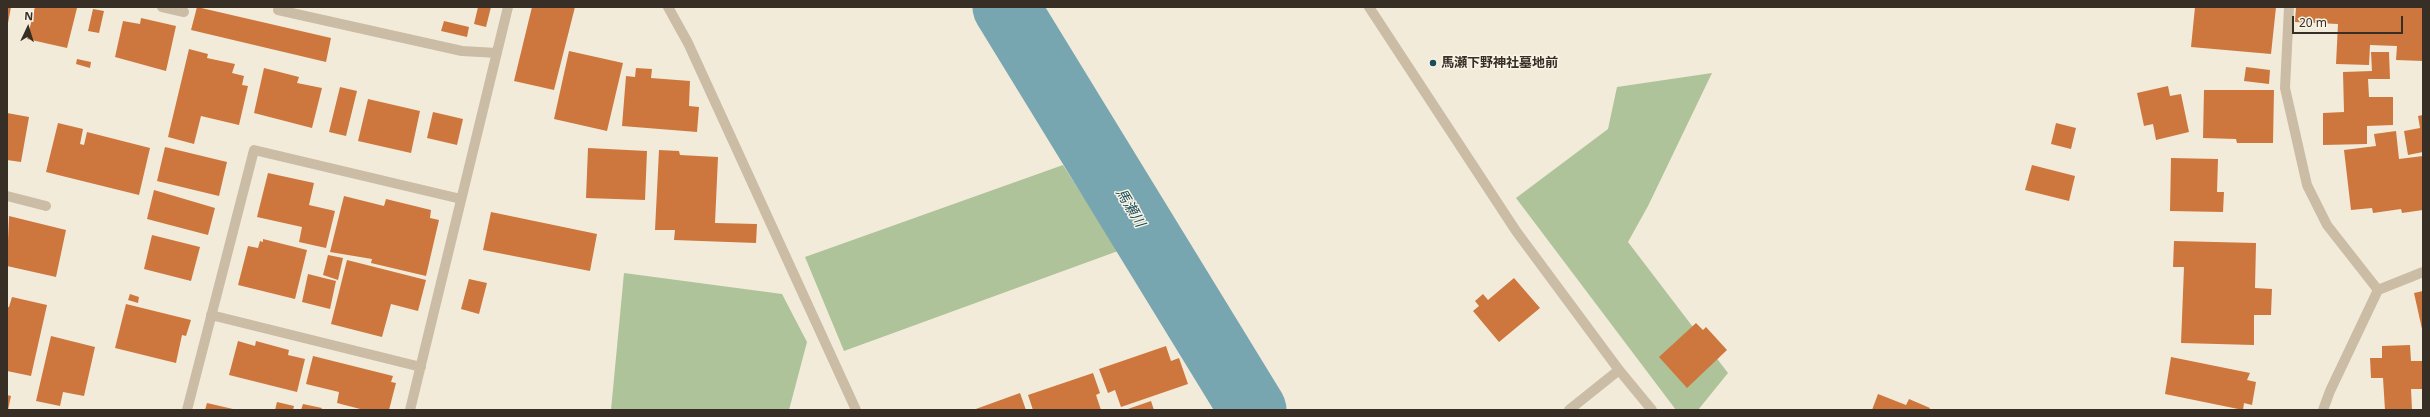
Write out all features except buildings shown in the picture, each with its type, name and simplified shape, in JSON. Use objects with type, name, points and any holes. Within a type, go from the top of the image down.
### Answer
[{"type":"street","points":[[162,7],[184,12]]},
{"type":"street","points":[[410,410],[508,7]]},
{"type":"street","points":[[668,7],[688,43],[856,410]]},
{"type":"street","points":[[1369,7],[1516,231],[1619,370],[1652,410]]},
{"type":"street","points":[[2289,7],[2286,88],[2307,184],[2326,225],[2378,290]]},
{"type":"street","points":[[278,10],[462,51],[497,53]]},
{"type":"street","points":[[187,410],[254,150],[461,199]]},
{"type":"street","points":[[7,196],[46,206]]},
{"type":"street","points":[[2324,410],[2330,391],[2378,290],[2423,272]]},
{"type":"street","points":[[211,315],[421,367]]},
{"type":"street","points":[[1569,410],[1619,370]]},
{"type":"green space","points":[[1712,73],[1648,206],[1628,242],[1728,373],[1698,410],[1676,410],[1516,198],[1608,129],[1617,87]]},
{"type":"green space","points":[[1063,165],[1118,251],[844,351],[805,257]]},
{"type":"green space","points":[[624,273],[782,294],[807,342],[789,410],[611,410]]},
{"type":"waterway","name":"馬瀬川","points":[[1006,7],[1253,410]]},
{"type":"place","name":"馬瀬下野神社墓地前","points":[[1433,63]]}]
